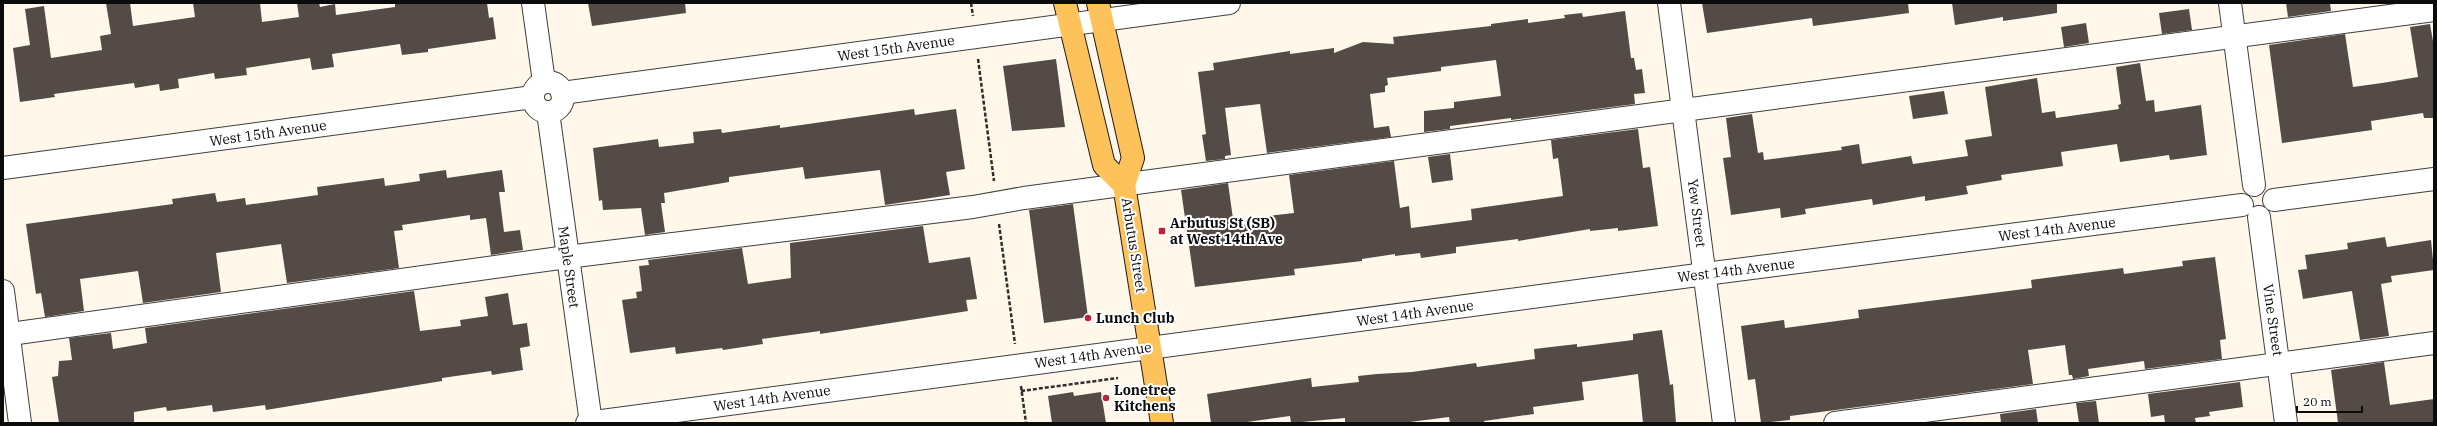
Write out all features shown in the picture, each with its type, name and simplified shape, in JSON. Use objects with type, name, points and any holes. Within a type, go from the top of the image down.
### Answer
[{"type":"main road","name":"Arbutus Street","points":[[1065,3],[1104,165],[1124,185]]},
{"type":"main road","name":"Arbutus Street","points":[[1101,12],[1133,158],[1124,185],[1162,423]]},
{"type":"street","name":"Maple Street","points":[[533,3],[591,423]]},
{"type":"street","name":"West 15th Avenue","points":[[3,168],[547,96],[1070,24],[1101,12],[1229,3]]},
{"type":"street","name":"Yew Street","points":[[1669,3],[1724,423]]},
{"type":"street","points":[[2230,3],[2254,185]]},
{"type":"street","points":[[6,335],[567,257],[973,207],[1024,198],[2434,10]]},
{"type":"street","points":[[2274,200],[2434,179]]},
{"type":"street","points":[[2254,185],[2267,188],[2274,200],[2271,210],[2250,211],[2245,190],[2254,185]]},
{"type":"street","name":"West 14th Avenue","points":[[588,423],[1704,274],[2250,211]]},
{"type":"street","name":"Vine Street","points":[[2250,211],[2279,364],[2286,423]]},
{"type":"street","points":[[3,291],[6,335],[20,423]]},
{"type":"street","points":[[1835,423],[2434,343]]},
{"type":"path","points":[[971,3],[972,11]]},
{"type":"path","points":[[1026,423],[1022,391],[1118,378]]},
{"type":"building","points":[[106,3],[130,3],[133,26],[195,17],[193,3],[260,3],[262,22],[299,17],[297,3],[319,3],[320,7],[335,4],[336,15],[395,7],[395,3],[487,3],[489,18],[493,17],[496,39],[428,49],[428,52],[402,55],[400,44],[332,54],[334,67],[312,70],[310,58],[246,68],[247,75],[215,79],[214,73],[178,79],[179,88],[160,91],[159,84],[135,88],[134,83],[54,94],[55,97],[20,102],[13,48],[30,45],[25,9],[44,6],[51,58],[102,50],[100,36],[111,34]]},
{"type":"building","points":[[588,3],[685,3],[686,13],[592,26]]},
{"type":"building","points":[[1702,3],[1908,3],[1909,13],[1813,26],[1812,18],[1707,33]]},
{"type":"building","points":[[1952,3],[2057,3],[2057,13],[2003,21],[2003,17],[1955,25]]},
{"type":"building","points":[[2286,3],[2330,3],[2331,11],[2288,17]]},
{"type":"building","points":[[2189,9],[2192,30],[2162,34],[2159,13]]},
{"type":"building","points":[[1625,11],[1631,58],[1634,58],[1636,70],[1642,69],[1645,93],[1634,94],[1635,104],[1511,120],[1511,118],[1450,126],[1450,129],[1424,132],[1424,111],[1454,108],[1454,102],[1501,96],[1496,60],[1441,67],[1441,71],[1387,78],[1388,85],[1385,86],[1385,92],[1370,94],[1374,128],[1389,126],[1391,137],[1267,153],[1260,104],[1225,108],[1231,155],[1225,156],[1225,159],[1206,161],[1202,135],[1206,134],[1198,72],[1214,70],[1213,63],[1290,51],[1290,54],[1334,48],[1334,53],[1363,42],[1394,44],[1393,37],[1491,26],[1491,24],[1528,19],[1528,23],[1565,18],[1564,15],[1582,13],[1583,17]]},
{"type":"building","points":[[2086,23],[2089,43],[2064,47],[2061,27]]},
{"type":"building","points":[[2430,24],[2434,47],[2434,118],[2424,118],[2423,113],[2371,121],[2372,130],[2282,143],[2269,45],[2345,34],[2353,87],[2418,77],[2410,27]]},
{"type":"building","points":[[1056,59],[1065,127],[1012,131],[1003,66]]},
{"type":"building","points":[[2140,63],[2146,101],[2154,100],[2155,112],[2201,105],[2207,155],[2170,160],[2169,155],[2120,162],[2117,144],[2061,152],[2063,166],[2001,175],[2002,180],[1966,186],[1968,194],[1925,201],[1925,196],[1873,205],[1872,199],[1805,209],[1806,214],[1781,218],[1780,208],[1731,215],[1723,158],[1731,157],[1726,118],[1752,114],[1758,153],[1763,152],[1764,160],[1842,150],[1841,147],[1859,144],[1862,164],[1911,156],[1913,164],[1968,156],[1965,140],[1992,136],[1985,87],[2037,78],[2042,113],[2055,111],[2056,118],[2119,109],[2118,105],[2121,104],[2116,67]]},
{"type":"building","points":[[1944,91],[1948,114],[1913,119],[1909,96]]},
{"type":"building","points":[[914,109],[915,115],[956,109],[965,169],[946,172],[950,195],[885,205],[880,170],[805,179],[803,167],[729,177],[729,182],[664,193],[665,203],[661,203],[665,232],[645,235],[641,208],[603,210],[602,200],[599,201],[593,148],[658,139],[659,147],[694,143],[693,132],[721,129],[722,133],[780,125],[780,128]]},
{"type":"building","points":[[1638,129],[1643,168],[1650,167],[1658,226],[1618,231],[1618,228],[1590,231],[1590,229],[1518,241],[1518,239],[1456,247],[1456,253],[1421,258],[1420,253],[1395,256],[1395,254],[1362,259],[1362,261],[1294,269],[1295,275],[1195,287],[1181,190],[1228,183],[1234,226],[1268,222],[1268,216],[1294,213],[1289,175],[1394,161],[1400,208],[1409,206],[1411,228],[1472,220],[1471,209],[1563,196],[1558,158],[1553,159],[1551,140]]},
{"type":"building","points":[[1450,154],[1453,180],[1432,183],[1428,157]]},
{"type":"building","points":[[446,170],[447,178],[502,170],[505,192],[499,192],[504,232],[520,230],[523,250],[491,255],[486,218],[470,220],[470,215],[402,225],[403,230],[394,231],[399,268],[287,283],[281,244],[216,253],[221,292],[143,303],[138,271],[80,279],[84,311],[45,317],[41,293],[36,294],[26,224],[173,204],[172,199],[215,193],[217,202],[245,198],[246,205],[318,195],[317,187],[384,178],[385,186],[420,181],[419,174]]},
{"type":"building","points":[[1073,204],[1088,317],[1044,323],[1029,210]]},
{"type":"building","points":[[923,226],[929,263],[970,257],[977,299],[966,300],[968,311],[820,334],[820,331],[762,339],[763,344],[723,350],[722,348],[676,354],[675,347],[630,353],[622,300],[637,298],[636,292],[642,291],[639,266],[649,265],[648,260],[742,248],[748,284],[791,278],[790,243]]},
{"type":"building","points":[[2385,237],[2387,247],[2431,240],[2434,270],[2391,276],[2392,282],[2381,284],[2389,336],[2360,340],[2352,291],[2303,299],[2298,270],[2307,269],[2305,255],[2348,249],[2347,243]]},
{"type":"building","points":[[2215,257],[2226,339],[2220,340],[2222,359],[2145,369],[2144,361],[2088,369],[2089,376],[2073,379],[2072,375],[2069,375],[2065,345],[2028,350],[2033,384],[1790,416],[1790,420],[1761,423],[1755,379],[1748,380],[1741,326],[1784,320],[1785,328],[1859,318],[1858,310],[2032,288],[2031,280],[2123,268],[2124,274],[2183,266],[2182,261]]},
{"type":"building","points":[[414,291],[420,331],[461,326],[460,320],[488,316],[485,297],[508,293],[513,325],[527,323],[530,346],[520,348],[523,370],[492,375],[491,371],[442,378],[442,381],[266,410],[265,405],[213,412],[212,405],[167,411],[166,407],[134,412],[134,423],[59,423],[52,377],[58,376],[59,361],[72,360],[69,338],[111,333],[113,349],[147,343],[145,328]]},
{"type":"building","points":[[1662,330],[1670,385],[1673,384],[1676,423],[1643,423],[1638,374],[1582,382],[1584,400],[1533,407],[1534,414],[1484,421],[1484,423],[1450,423],[1449,417],[1402,423],[1345,423],[1345,418],[1291,423],[1290,416],[1240,423],[1211,423],[1207,394],[1311,378],[1312,387],[1359,382],[1358,376],[1412,372],[1476,363],[1477,367],[1535,359],[1534,349],[1577,344],[1577,347],[1633,340],[1633,334]]},
{"type":"building","points":[[2384,362],[2390,405],[2434,399],[2434,423],[2338,423],[2331,370]]},
{"type":"building","points":[[2240,382],[2243,407],[2209,412],[2210,416],[2195,418],[2196,423],[2165,423],[2164,415],[2151,417],[2148,394]]},
{"type":"building","points":[[1073,392],[1074,396],[1101,392],[1106,423],[1052,423],[1048,396]]},
{"type":"building","points":[[2096,401],[2099,423],[2079,423],[2076,403]]},
{"type":"building","points":[[2036,409],[2038,423],[2001,423],[2000,414]]},
{"type":"place","name":"Arbutus St (SB) at West 14th Ave","points":[[1162,231]]},
{"type":"place","name":"Lunch Club","points":[[1088,318]]},
{"type":"place","name":"Lonetree Kitchens","points":[[1106,398]]}]
